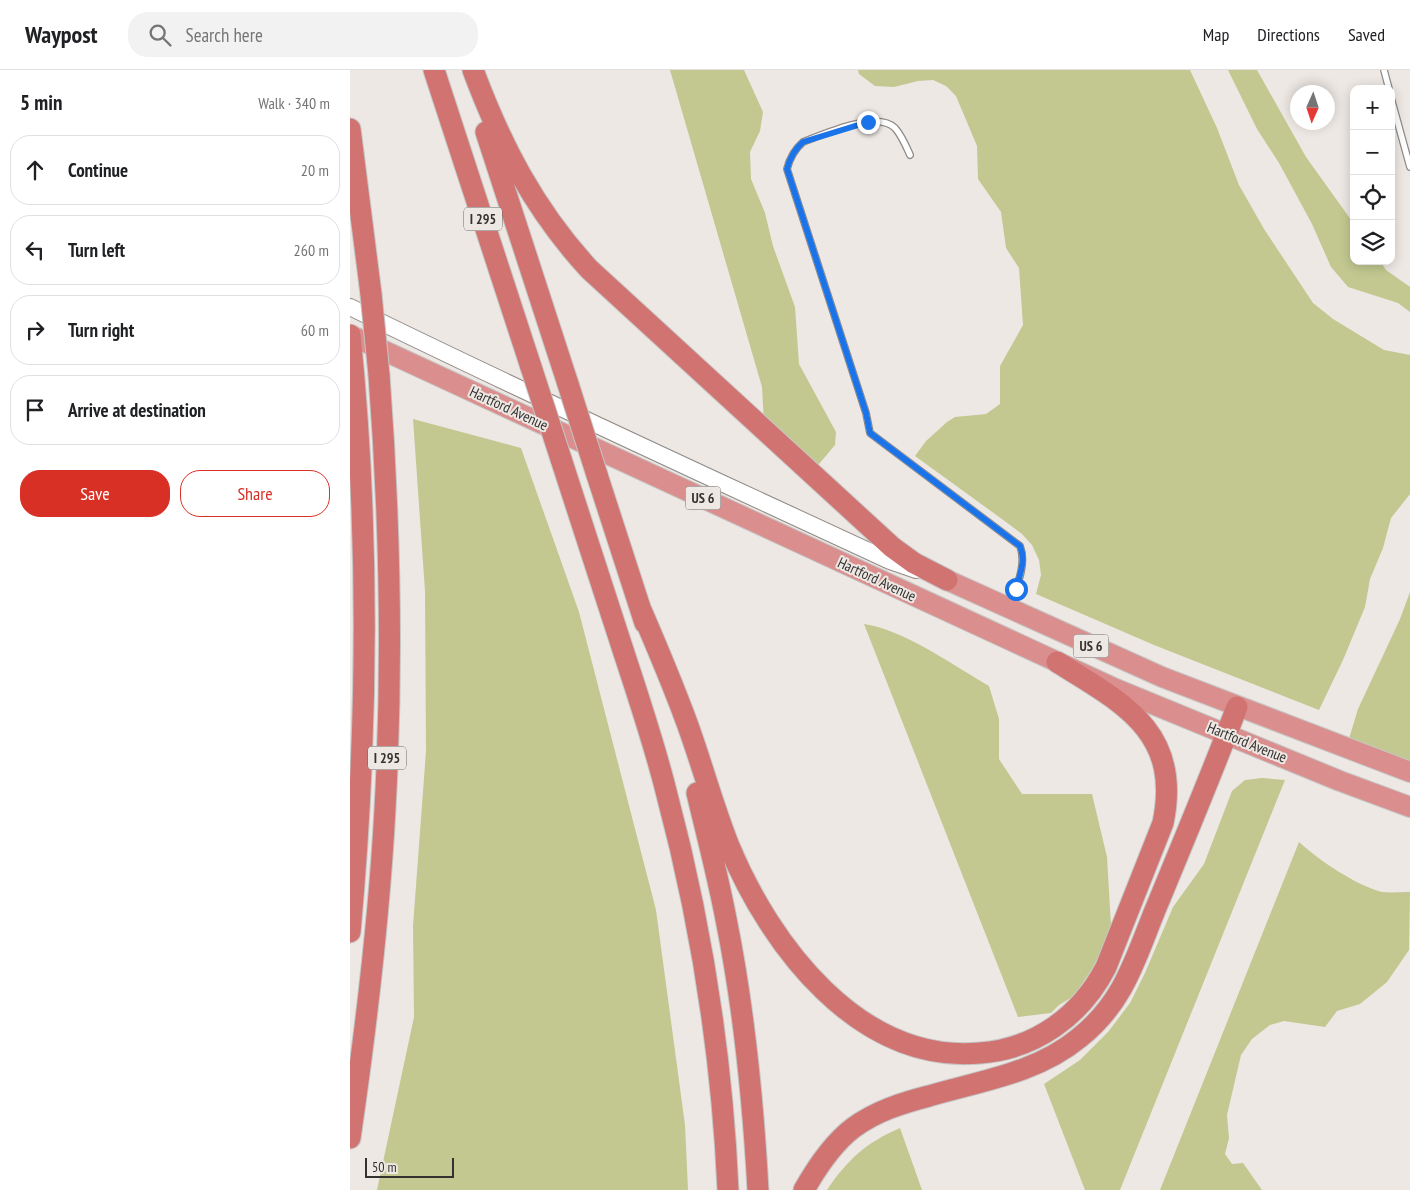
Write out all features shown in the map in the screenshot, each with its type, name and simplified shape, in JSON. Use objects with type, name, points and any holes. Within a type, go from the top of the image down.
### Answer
[{"type":"highway","name":"I 295","points":[[434,70],[654,748],[687,875],[704,959],[715,1036],[725,1130],[728,1190]]},
{"type":"highway","points":[[471,70],[490,146],[686,752],[726,918],[746,1043],[758,1190]]},
{"type":"highway","name":"US 6","points":[[471,70],[504,146],[522,180],[549,221],[589,269],[885,541],[914,563],[947,580]]},
{"type":"highway","name":"I 295","points":[[350,129],[372,294],[380,375],[390,593],[388,750],[385,811],[375,941],[350,1138]]},
{"type":"highway","name":"US 6","points":[[350,335],[353,363],[350,458]]},
{"type":"highway","name":"Hartford Avenue","points":[[350,335],[1142,700],[1340,781],[1410,807]]},
{"type":"highway","points":[[350,932],[361,768],[364,647],[362,533],[353,363]]},
{"type":"highway","name":"Hartford Avenue","points":[[947,580],[1145,670],[1410,772]]},
{"type":"highway","points":[[641,610],[687,722],[730,846],[758,904],[783,943],[821,988],[857,1017],[908,1043],[946,1053],[985,1053],[1018,1046],[1037,1038],[1055,1027],[1080,1005],[1095,987],[1106,967],[1163,824],[1167,799],[1165,776],[1160,753],[1150,733],[1136,715],[1118,700],[1057,662]]},
{"type":"highway","points":[[804,1190],[817,1168],[833,1147],[852,1129],[872,1116],[894,1106],[1015,1072],[1036,1064],[1069,1046],[1098,1021],[1114,1001],[1128,978],[1237,707]]},
{"type":"main road","name":"Hartford Avenue","points":[[350,307],[491,376],[890,561],[947,580]]},
{"type":"lane","points":[[1384,70],[1388,85]]},
{"type":"lane","points":[[1395,113],[1410,167]]},
{"type":"lane","points":[[910,155],[902,137],[894,128],[879,121],[868,122],[803,142],[796,148],[787,169],[866,413],[870,433],[1020,546],[1023,554],[1021,570],[1008,608]]},
{"type":"green space","points":[[670,70],[744,70],[763,112],[760,131],[750,152],[751,179],[765,213],[773,246],[795,307],[799,364],[836,432],[835,445],[814,470],[764,425],[762,387]]},
{"type":"green space","points":[[858,70],[1190,70],[1217,128],[1239,185],[1264,229],[1313,303],[1333,319],[1384,350],[1410,355],[1410,494],[1391,518],[1383,548],[1370,579],[1365,607],[1343,660],[1319,710],[1154,645],[1036,594],[1041,575],[1039,560],[1032,545],[1022,534],[915,456],[926,441],[955,417],[986,414],[1000,404],[1000,366],[1023,325],[1019,268],[1006,248],[1001,212],[978,179],[977,146],[956,96],[946,86],[933,80],[918,81],[894,87],[875,86],[859,74]]},
{"type":"green space","points":[[1228,70],[1257,70],[1306,157],[1350,218],[1350,265],[1383,265],[1386,270],[1410,287],[1410,312],[1398,303],[1348,287],[1331,267],[1312,224],[1279,163],[1257,129]]},
{"type":"green space","points":[[413,419],[521,448],[579,612],[656,910],[685,1125],[688,1190],[377,1190],[414,1017],[413,926],[426,751],[425,591]]},
{"type":"green space","points":[[1410,592],[1410,768],[1348,742],[1358,709],[1400,619]]},
{"type":"green space","points":[[864,624],[896,633],[945,659],[989,686],[999,719],[999,759],[1022,794],[1092,794],[1107,857],[1111,925],[1105,944],[1092,969],[1074,996],[1059,1005],[1051,1013],[1018,1017]]},
{"type":"green space","points":[[1262,778],[1285,780],[1120,1190],[1085,1190],[1044,1084],[1080,1060],[1108,1032],[1130,1003],[1173,907],[1204,864],[1232,791],[1245,780]]},
{"type":"green space","points":[[1299,842],[1327,864],[1360,884],[1382,892],[1410,892],[1409,950],[1387,982],[1360,1004],[1337,1011],[1325,1027],[1284,1021],[1270,1025],[1252,1039],[1241,1055],[1227,1115],[1229,1138],[1225,1154],[1232,1164],[1243,1163],[1262,1190],[1160,1190]]},
{"type":"green space","points":[[900,1128],[922,1190],[827,1190],[842,1170],[859,1153],[877,1139]]},
{"type":"route","points":[[868,122],[829,132],[803,142],[796,148],[787,169],[866,413],[870,433],[1020,546],[1023,554],[1016,589]]}]
